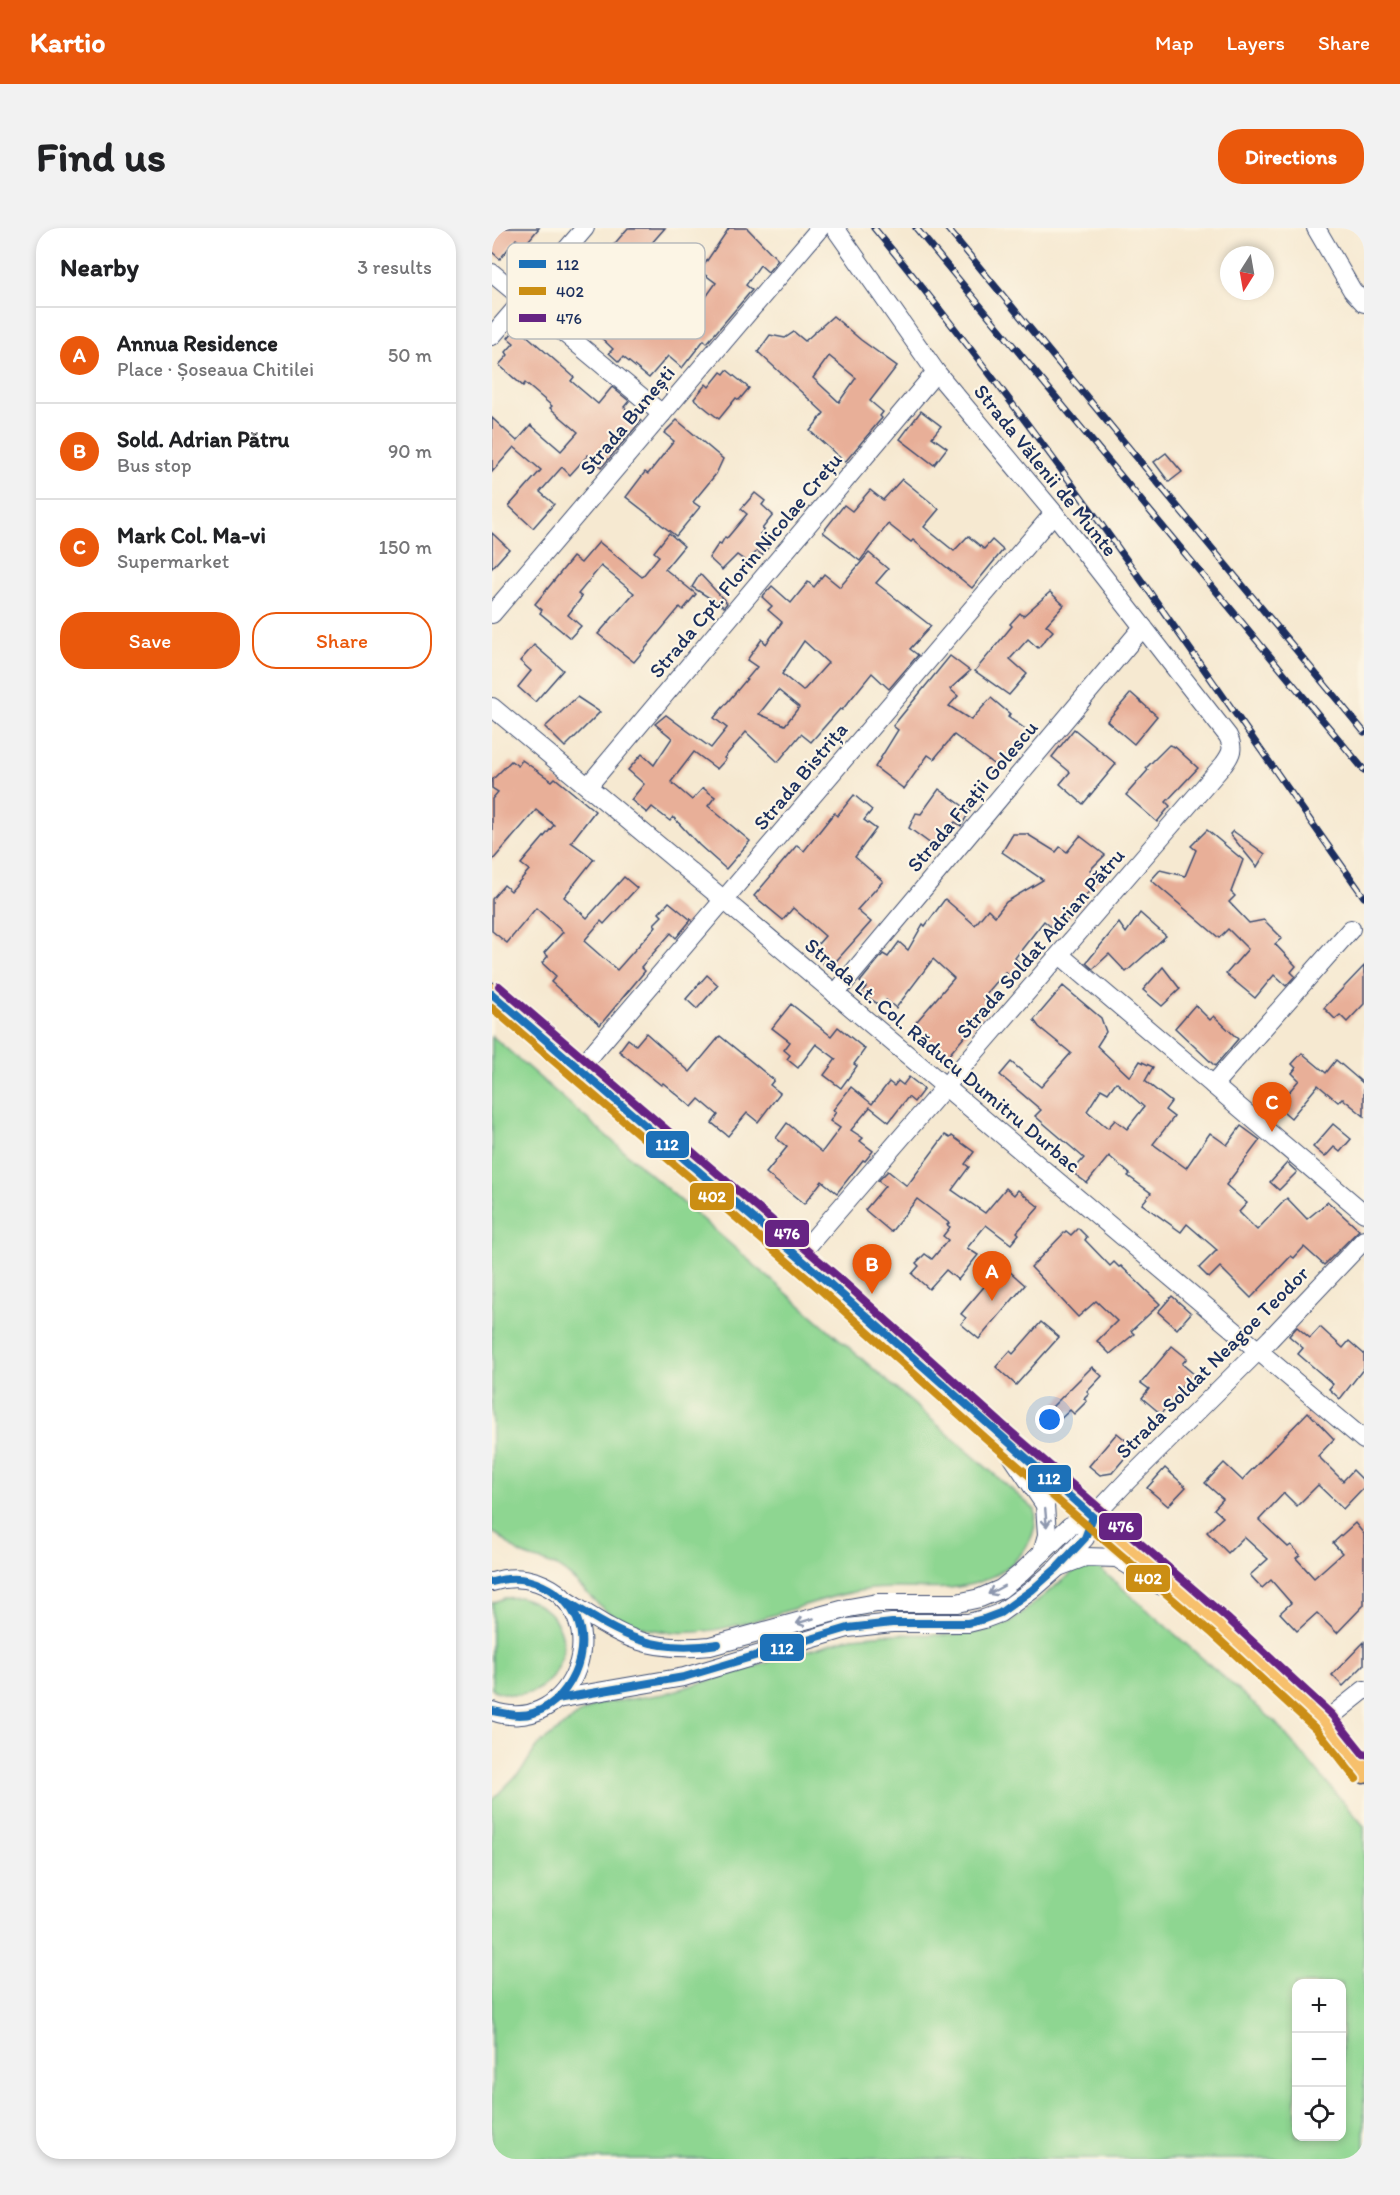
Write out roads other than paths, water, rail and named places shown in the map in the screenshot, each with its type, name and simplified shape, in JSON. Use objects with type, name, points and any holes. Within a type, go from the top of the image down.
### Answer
[{"type":"main road","points":[[492,994],[798,1257],[996,1433],[1201,1610],[1324,1722],[1364,1772]]},
{"type":"street","points":[[572,243],[585,228]]},
{"type":"street","name":"Strada Bunești","points":[[492,614],[820,228]]},
{"type":"street","name":"Strada Vălenii de Munte","points":[[835,228],[936,372],[1054,513],[1228,736]]},
{"type":"street","points":[[1316,228],[1352,290],[1364,303]]},
{"type":"street","points":[[492,273],[507,286]]},
{"type":"street","points":[[492,336],[507,318]]},
{"type":"street","points":[[571,339],[662,414]]},
{"type":"street","name":"Strada Cpt. Florin Nicolae Crețu","points":[[588,786],[936,372]]},
{"type":"street","name":"Strada Bistrița","points":[[580,1068],[1054,513]]},
{"type":"street","name":"Strada Frații Golescu","points":[[836,994],[1143,627]]},
{"type":"street","name":"Strada Lt. Col. Răducu Dumitru Durbac","points":[[492,707],[1259,1349],[1364,1440]]},
{"type":"street","name":"Strada Soldat Adrian Pătru","points":[[798,1257],[1230,756],[1233,747],[1228,736]]},
{"type":"street","points":[[1213,1085],[1351,929]]},
{"type":"street","points":[[1060,955],[1364,1213]]},
{"type":"street","name":"Strada Soldat Neagoe Teodor","points":[[1093,1517],[1364,1240]]},
{"type":"street","points":[[996,1433],[1045,1505],[1047,1535],[1041,1554]]},
{"type":"street","points":[[492,1582],[503,1578],[526,1578],[547,1586],[619,1634],[665,1648],[687,1648],[735,1640],[849,1608],[877,1603],[957,1603],[980,1598],[1001,1589],[1022,1573],[1070,1526],[1093,1517]]},
{"type":"street","points":[[557,1699],[684,1677],[848,1628],[892,1623],[968,1623],[984,1619],[1000,1612],[1032,1590],[1057,1568],[1084,1538],[1093,1517]]},
{"type":"street","points":[[1057,1568],[1085,1557],[1117,1558],[1201,1610]]},
{"type":"street","points":[[492,1711],[513,1714],[541,1709],[557,1699],[570,1685],[578,1669],[582,1651],[581,1633],[575,1615],[565,1600]]},
{"type":"street","points":[[1324,1722],[1364,1690]]},
{"type":"railway","points":[[874,228],[939,309],[1064,474],[1364,897]]},
{"type":"railway","points":[[916,228],[1364,770]]},
{"type":"railway","points":[[947,228],[1364,732]]},
{"type":"place","name":"Mark Col. Ma-vi","points":[[1272,1132]]},
{"type":"place","name":"Sold. Adrian Pătru","points":[[872,1294]]},
{"type":"place","name":"Annua Residence","points":[[992,1301]]}]
